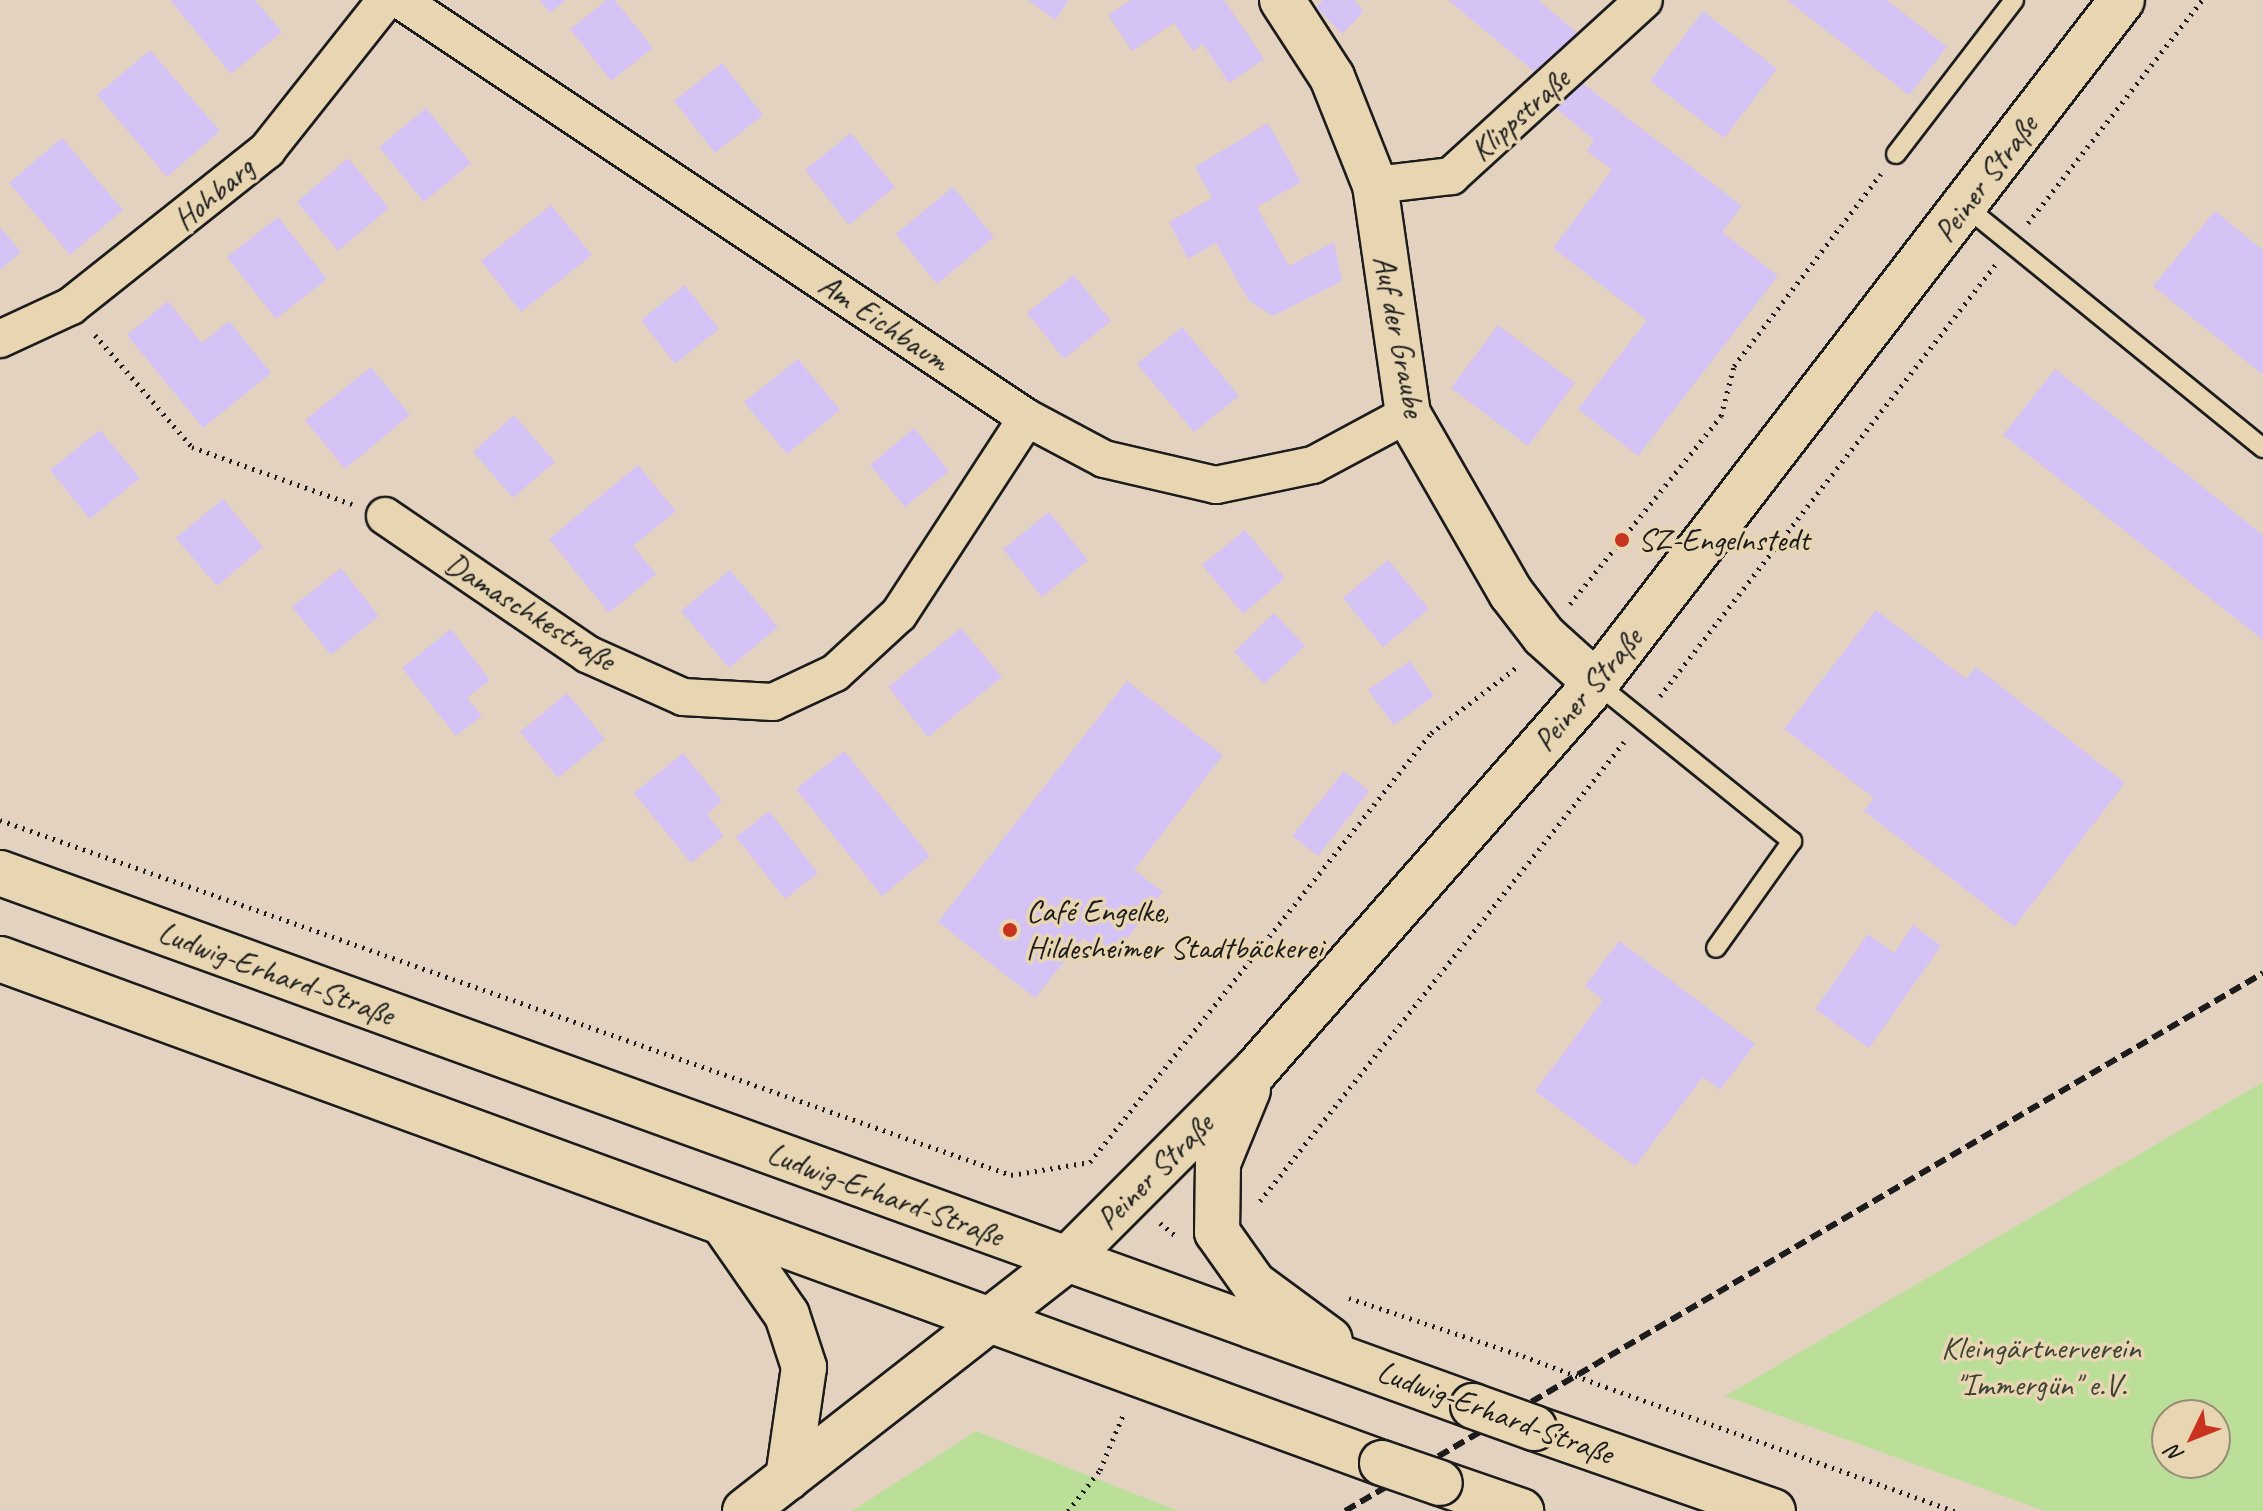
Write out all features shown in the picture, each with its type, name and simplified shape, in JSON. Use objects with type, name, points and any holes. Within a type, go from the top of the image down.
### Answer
[{"type":"main road","name":"Auf der Graube","points":[[1282,0],[1332,77],[1375,185],[1408,414],[1511,593],[1544,636],[1596,683]]},
{"type":"main road","name":"Peiner Straße","points":[[745,1511],[1065,1261],[1256,1070],[1596,683],[2122,0]]},
{"type":"main road","name":"Ludwig-Erhard-Straße","points":[[0,873],[1065,1261],[1773,1511]]},
{"type":"main road","points":[[0,959],[725,1226],[1521,1511]]},
{"type":"main road","points":[[1256,1070],[1218,1163],[1217,1232],[1254,1284],[1364,1366]]},
{"type":"main road","points":[[725,1226],[787,1315],[804,1367],[788,1478]]},
{"type":"street","name":"Hohbarg","points":[[0,339],[71,306],[267,150],[386,0]]},
{"type":"street","name":"Am Eichbaum","points":[[400,0],[1027,418],[1104,459],[1216,485],[1313,465],[1408,414]]},
{"type":"street","name":"Klippstraße","points":[[1375,185],[1451,176],[1644,0]]},
{"type":"street","name":"Damaschkestraße","points":[[385,516],[587,654],[683,697],[773,702],[835,673],[899,614],[1027,418]]},
{"type":"lane","points":[[1896,154],[2014,0]]},
{"type":"lane","points":[[1965,206],[2263,448]]},
{"type":"lane","points":[[1596,683],[1792,841],[1716,948]]},
{"type":"path","points":[[1217,1232],[1247,1218],[1642,719],[2202,0]]},
{"type":"path","points":[[0,820],[1011,1175],[1090,1162],[1431,733],[1518,666],[1721,416],[1734,366],[1896,154]]},
{"type":"path","points":[[71,306],[192,447],[385,516]]},
{"type":"path","points":[[1333,1292],[1523,1356],[1955,1511]]},
{"type":"path","points":[[1068,1511],[1100,1470],[1138,1375]]},
{"type":"green space","name":"Kleingärtnerverein \"Immergün\" e.V.","points":[[2263,1082],[2263,1511],[2045,1511],[1725,1396]]},
{"type":"green space","points":[[976,1431],[1178,1511],[852,1511]]},
{"type":"building","points":[[170,0],[255,0],[282,32],[231,74]]},
{"type":"building","points":[[539,0],[566,0],[550,13]]},
{"type":"building","points":[[607,0],[615,0],[653,48],[611,81],[570,29]]},
{"type":"building","points":[[1028,0],[1069,0],[1055,20]]},
{"type":"building","points":[[1131,0],[1224,0],[1264,59],[1229,83],[1203,44],[1193,51],[1174,23],[1132,51],[1108,15]]},
{"type":"building","points":[[1323,0],[1354,0],[1364,11],[1342,34],[1316,7]]},
{"type":"building","points":[[1448,0],[1538,0],[1586,40],[1549,84]]},
{"type":"building","points":[[1787,0],[1887,0],[1947,47],[1909,95]]},
{"type":"building","points":[[1703,11],[1777,69],[1724,138],[1650,81]]},
{"type":"building","points":[[150,50],[220,131],[167,177],[97,95]]},
{"type":"building","points":[[722,63],[763,115],[715,153],[674,101]]},
{"type":"building","points":[[1577,79],[1742,206],[1722,232],[1778,276],[1638,456],[1578,409],[1647,320],[1553,248],[1612,170],[1587,151],[1594,140],[1551,104]]},
{"type":"building","points":[[426,108],[471,163],[424,202],[379,147]]},
{"type":"building","points":[[1268,123],[1301,182],[1257,207],[1289,266],[1334,242],[1342,281],[1273,316],[1249,301],[1216,243],[1188,259],[1169,222],[1212,198],[1195,167]]},
{"type":"building","points":[[851,133],[895,187],[849,225],[805,170]]},
{"type":"building","points":[[62,138],[123,210],[70,255],[9,183]]},
{"type":"building","points":[[348,158],[389,208],[338,251],[297,202]]},
{"type":"building","points":[[953,187],[994,237],[937,284],[896,234]]},
{"type":"building","points":[[551,205],[592,255],[521,312],[481,261]]},
{"type":"building","points":[[2215,211],[2263,250],[2263,375],[2153,286]]},
{"type":"building","points":[[278,217],[327,279],[276,319],[227,257]]},
{"type":"building","points":[[0,227],[21,252],[0,270]]},
{"type":"building","points":[[1074,275],[1111,321],[1064,359],[1027,313]]},
{"type":"building","points":[[685,285],[719,329],[675,364],[641,320]]},
{"type":"building","points":[[168,301],[202,343],[229,321],[271,373],[203,428],[127,335]]},
{"type":"building","points":[[1498,325],[1575,383],[1528,446],[1451,388]]},
{"type":"building","points":[[1182,327],[1239,396],[1194,432],[1137,364]]},
{"type":"building","points":[[798,359],[840,410],[787,454],[744,402]]},
{"type":"building","points":[[371,367],[410,415],[345,469],[305,420]]},
{"type":"building","points":[[2055,369],[2263,535],[2263,640],[2003,435]]},
{"type":"building","points":[[514,415],[555,462],[513,498],[473,452]]},
{"type":"building","points":[[914,428],[949,471],[905,507],[870,465]]},
{"type":"building","points":[[100,430],[140,478],[90,519],[50,470]]},
{"type":"building","points":[[638,465],[676,511],[633,546],[656,574],[609,613],[549,539]]},
{"type":"building","points":[[223,499],[263,547],[217,586],[176,538]]},
{"type":"building","points":[[1049,512],[1088,560],[1042,597],[1003,549]]},
{"type":"building","points":[[1245,530],[1285,578],[1243,614],[1202,565]]},
{"type":"building","points":[[1388,560],[1429,609],[1383,647],[1343,598]]},
{"type":"building","points":[[341,568],[379,616],[331,655],[292,607]]},
{"type":"building","points":[[730,570],[778,627],[729,668],[681,611]]},
{"type":"building","points":[[1876,610],[1966,679],[1976,667],[2125,783],[2014,927],[1864,811],[1874,798],[1784,729]]},
{"type":"building","points":[[1274,613],[1305,646],[1264,684],[1234,652]]},
{"type":"building","points":[[961,628],[1002,677],[928,737],[888,687]]},
{"type":"building","points":[[451,629],[490,680],[467,698],[482,716],[456,736],[402,668]]},
{"type":"building","points":[[1410,661],[1434,696],[1394,725],[1368,690]]},
{"type":"building","points":[[1127,681],[1223,755],[1134,870],[1163,892],[1111,959],[1083,938],[1035,998],[938,922]]},
{"type":"building","points":[[567,693],[605,739],[558,778],[520,732]]},
{"type":"building","points":[[844,751],[930,856],[882,896],[796,789]]},
{"type":"building","points":[[683,753],[722,801],[707,814],[724,836],[691,863],[634,793]]},
{"type":"building","points":[[1344,771],[1369,791],[1318,856],[1292,836]]},
{"type":"building","points":[[769,811],[818,873],[785,899],[736,837]]},
{"type":"building","points":[[1913,925],[1941,946],[1869,1048],[1815,1009],[1868,934],[1894,953]]},
{"type":"building","points":[[1619,941],[1755,1044],[1720,1090],[1703,1077],[1635,1166],[1535,1091],[1603,1000],[1585,986]]},
{"type":"railway","points":[[1345,1511],[2263,973]]},
{"type":"place","name":"SZ-Engelnstedt","points":[[1622,540]]},
{"type":"place","name":"Café Engelke, Hildesheimer Stadtbäckerei","points":[[1010,930]]}]
